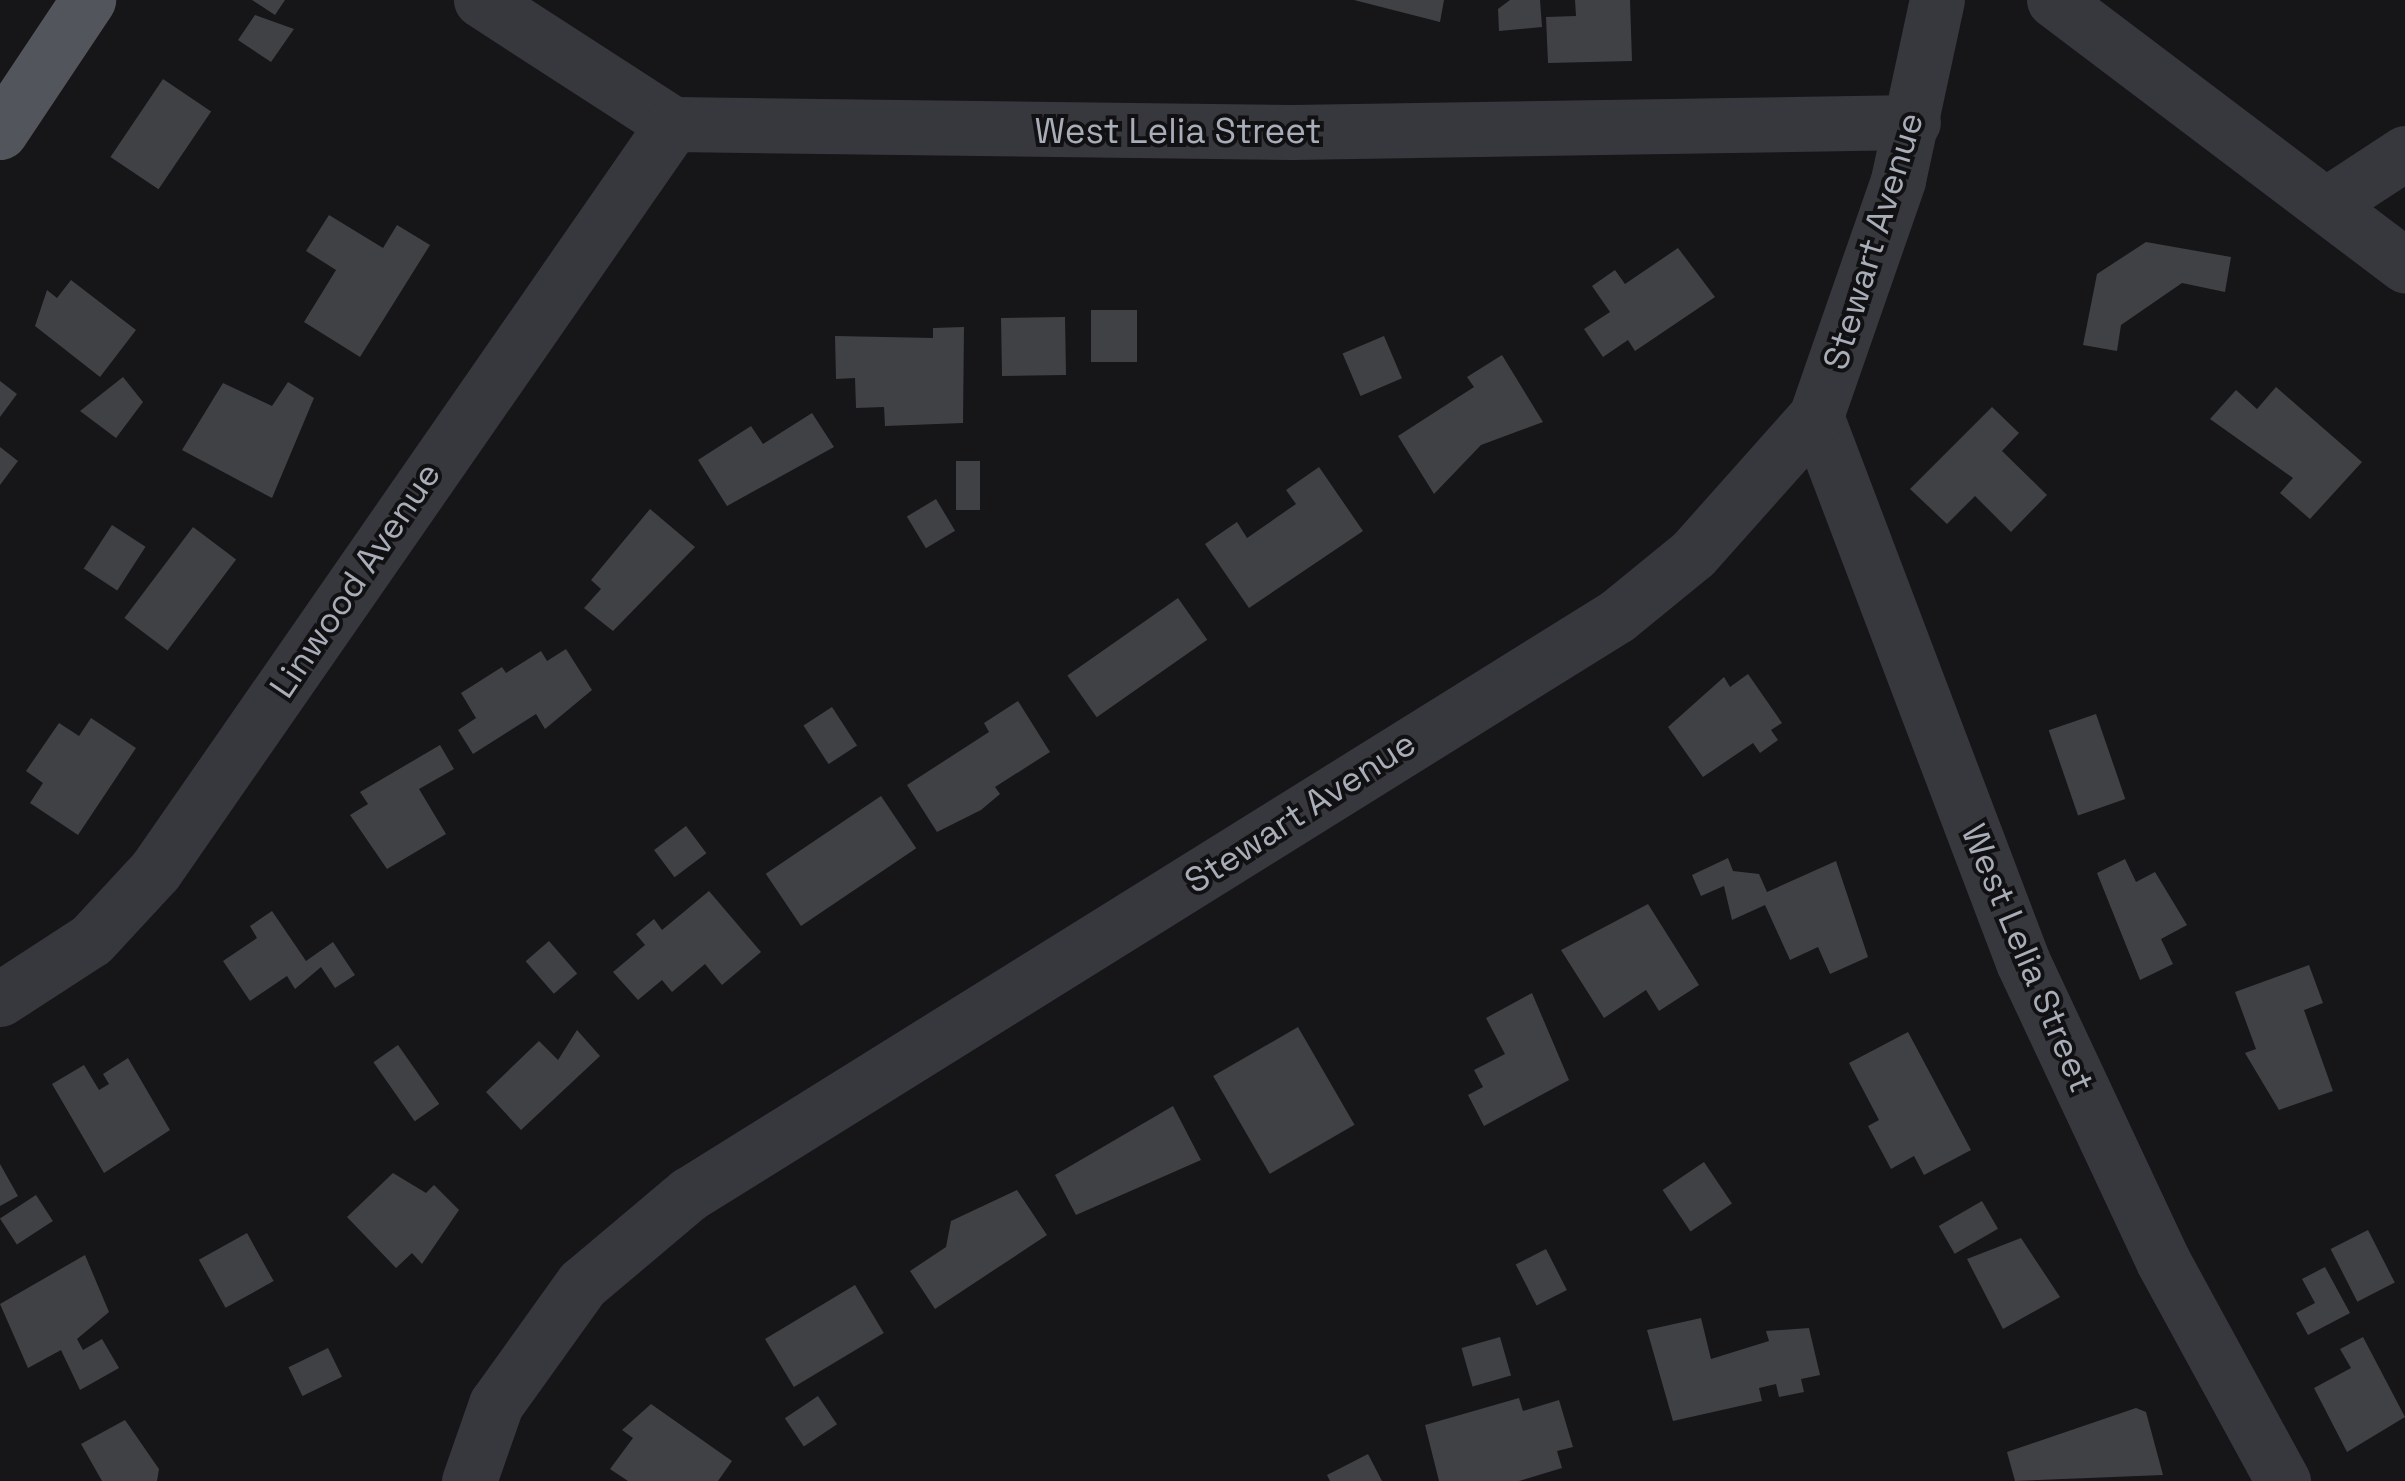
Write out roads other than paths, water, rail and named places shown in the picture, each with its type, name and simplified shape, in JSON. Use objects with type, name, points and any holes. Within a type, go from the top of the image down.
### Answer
[{"type":"main road","points":[[0,132],[88,0]]},
{"type":"street","points":[[481,0],[672,124]]},
{"type":"street","name":"Stewart Avenue","points":[[469,1481],[496,1404],[582,1284],[689,1194],[1618,616],[1692,554],[1816,416],[1913,122],[1938,0]]},
{"type":"street","points":[[2054,0],[2405,264]]},
{"type":"street","name":"West Lelia Street","points":[[672,124],[1292,132],[1913,122]]},
{"type":"street","name":"Linwood Avenue","points":[[0,999],[91,940],[155,870],[672,124]]},
{"type":"street","points":[[2327,204],[2405,153]]},
{"type":"street","name":"West Lelia Street","points":[[1816,416],[2022,962],[2163,1261],[2283,1481]]}]
